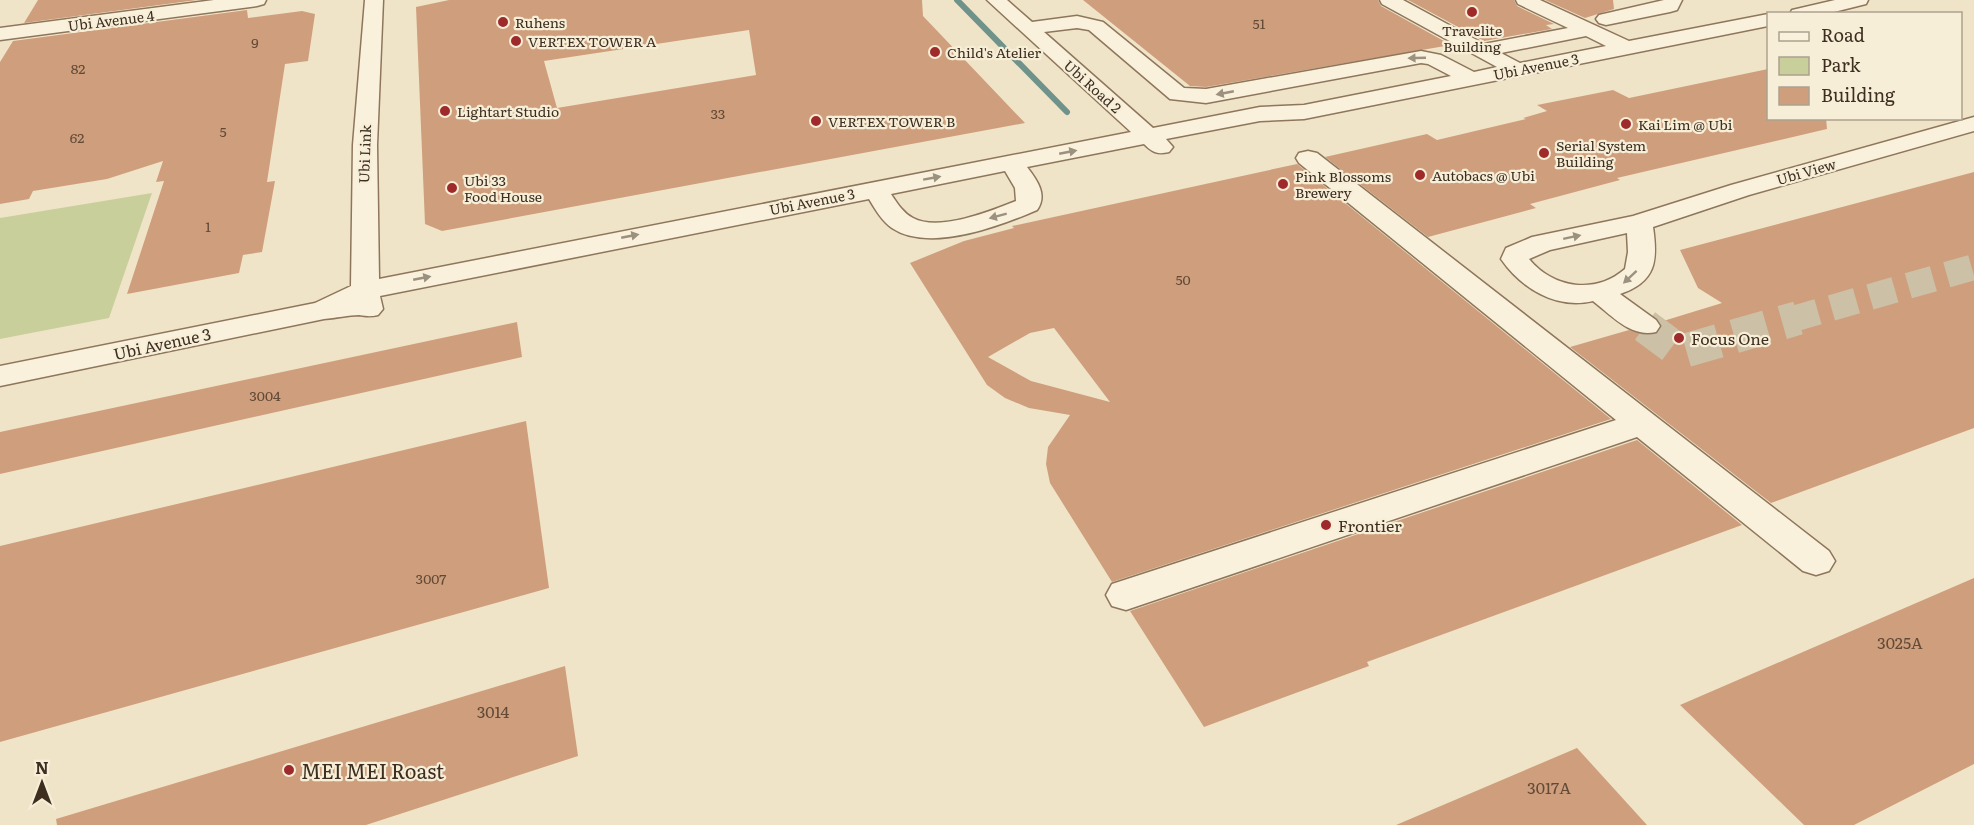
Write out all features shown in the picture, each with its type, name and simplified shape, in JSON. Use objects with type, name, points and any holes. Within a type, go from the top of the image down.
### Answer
[{"type":"street","name":"Ubi Avenue 4","points":[[0,34],[257,0]]},
{"type":"street","name":"Ubi Link","points":[[366,299],[363,171],[367,80],[374,0]]},
{"type":"street","name":"Ubi Road 2","points":[[996,0],[1155,142]]},
{"type":"street","points":[[1389,0],[1517,69]]},
{"type":"street","points":[[1525,0],[1658,41]]},
{"type":"street","points":[[1565,0],[1627,48]]},
{"type":"street","points":[[1482,50],[1670,6],[1673,0]]},
{"type":"street","points":[[1808,12],[1859,0]]},
{"type":"street","points":[[1747,3],[1767,14]]},
{"type":"street","name":"Ubi Avenue 3","points":[[0,376],[324,310],[366,299],[1017,172],[1155,142],[1262,128],[1304,111],[1767,20]]},
{"type":"street","points":[[1027,28],[1077,22],[1096,26],[1178,94],[1191,97],[1421,57],[1434,59],[1470,78]]},
{"type":"street","name":"Ubi View","points":[[1639,223],[1641,245],[1638,269],[1623,284],[1583,295],[1565,293],[1543,285],[1522,271],[1515,259],[1516,254],[1542,243],[1639,223],[1740,190],[1974,124]]},
{"type":"street","points":[[1308,158],[1816,561]]},
{"type":"street","points":[[881,199],[901,222],[914,229],[949,229],[1005,215],[1028,205],[1030,198],[1017,172]]},
{"type":"street","points":[[1597,291],[1645,326]]},
{"type":"street","points":[[1126,595],[1642,423]]},
{"type":"green space","points":[[152,193],[109,318],[0,339],[0,218]]},
{"type":"building","points":[[38,0],[197,0],[24,23]]},
{"type":"building","points":[[449,0],[922,0],[923,16],[1025,123],[442,231],[425,224],[416,7]],"holes":[[[749,30],[756,75],[557,108],[544,61]]]},
{"type":"building","points":[[1083,0],[1378,0],[1381,6],[1451,45],[1206,87],[1190,86]]},
{"type":"building","name":"Travelite Building","points":[[1408,0],[1514,0],[1517,6],[1554,24],[1546,25],[1552,29],[1484,41]]},
{"type":"building","points":[[1545,0],[1613,0],[1614,9],[1585,18]]},
{"type":"building","points":[[247,10],[248,18],[302,11],[315,14],[308,61],[285,64],[267,182],[275,181],[262,252],[243,255],[239,273],[127,294],[164,181],[156,182],[163,161],[107,179],[33,191],[29,199],[0,204],[0,62],[13,41]]},
{"type":"building","points":[[1767,69],[1767,120],[1826,120],[1827,129],[1617,178],[1620,180],[1530,204],[1536,208],[1428,237],[1325,157],[1427,134],[1437,140],[1526,119],[1523,118],[1547,111],[1537,105],[1613,90],[1629,98]]},
{"type":"building","points":[[1297,164],[1611,419],[1112,582],[1050,483],[1046,464],[1048,447],[1070,415],[1029,408],[1005,398],[987,385],[910,263],[964,241],[1014,228],[1012,226]],"holes":[[[1054,328],[1110,402],[1031,381],[988,357],[1030,333]]]},
{"type":"building","name":"Focus One","points":[[1974,172],[1974,428],[1771,503],[1570,347],[1629,330],[1647,335],[1656,334],[1662,327],[1660,322],[1722,303],[1698,288],[1680,250]]},
{"type":"building","points":[[517,322],[522,357],[0,474],[0,432]]},
{"type":"building","points":[[526,421],[549,588],[0,742],[0,546]]},
{"type":"building","points":[[1637,440],[1742,525],[1367,662],[1369,666],[1204,727],[1130,611]]},
{"type":"building","points":[[1974,578],[1974,764],[1854,825],[1804,825],[1680,705]]},
{"type":"building","points":[[565,666],[578,756],[366,825],[57,825],[56,819]]},
{"type":"building","points":[[1577,748],[1647,825],[1396,825]]},
{"type":"waterway","points":[[957,0],[1067,112]]},
{"type":"tunnel","points":[[1793,319],[1974,267]]},
{"type":"tunnel","points":[[1645,326],[1680,352],[1798,318]]},
{"type":"place","name":"Travelite Building","points":[[1472,12]]},
{"type":"place","name":"Ruhens","points":[[503,22]]},
{"type":"place","name":"VERTEX TOWER A","points":[[516,41]]},
{"type":"place","name":"Child's Atelier","points":[[935,52]]},
{"type":"place","name":"Lightart Studio","points":[[445,111]]},
{"type":"place","name":"VERTEX TOWER B","points":[[816,121]]},
{"type":"place","name":"Kai Lim @ Ubi","points":[[1626,124]]},
{"type":"place","name":"Serial System Building","points":[[1544,153]]},
{"type":"place","name":"Autobacs @ Ubi","points":[[1420,175]]},
{"type":"place","name":"Pink Blossoms Brewery","points":[[1283,184]]},
{"type":"place","name":"Ubi 33 Food House","points":[[452,188]]},
{"type":"place","name":"Focus One","points":[[1679,338]]},
{"type":"place","name":"Frontier","points":[[1326,525]]},
{"type":"place","name":"MEI MEI Roast","points":[[289,770]]}]
